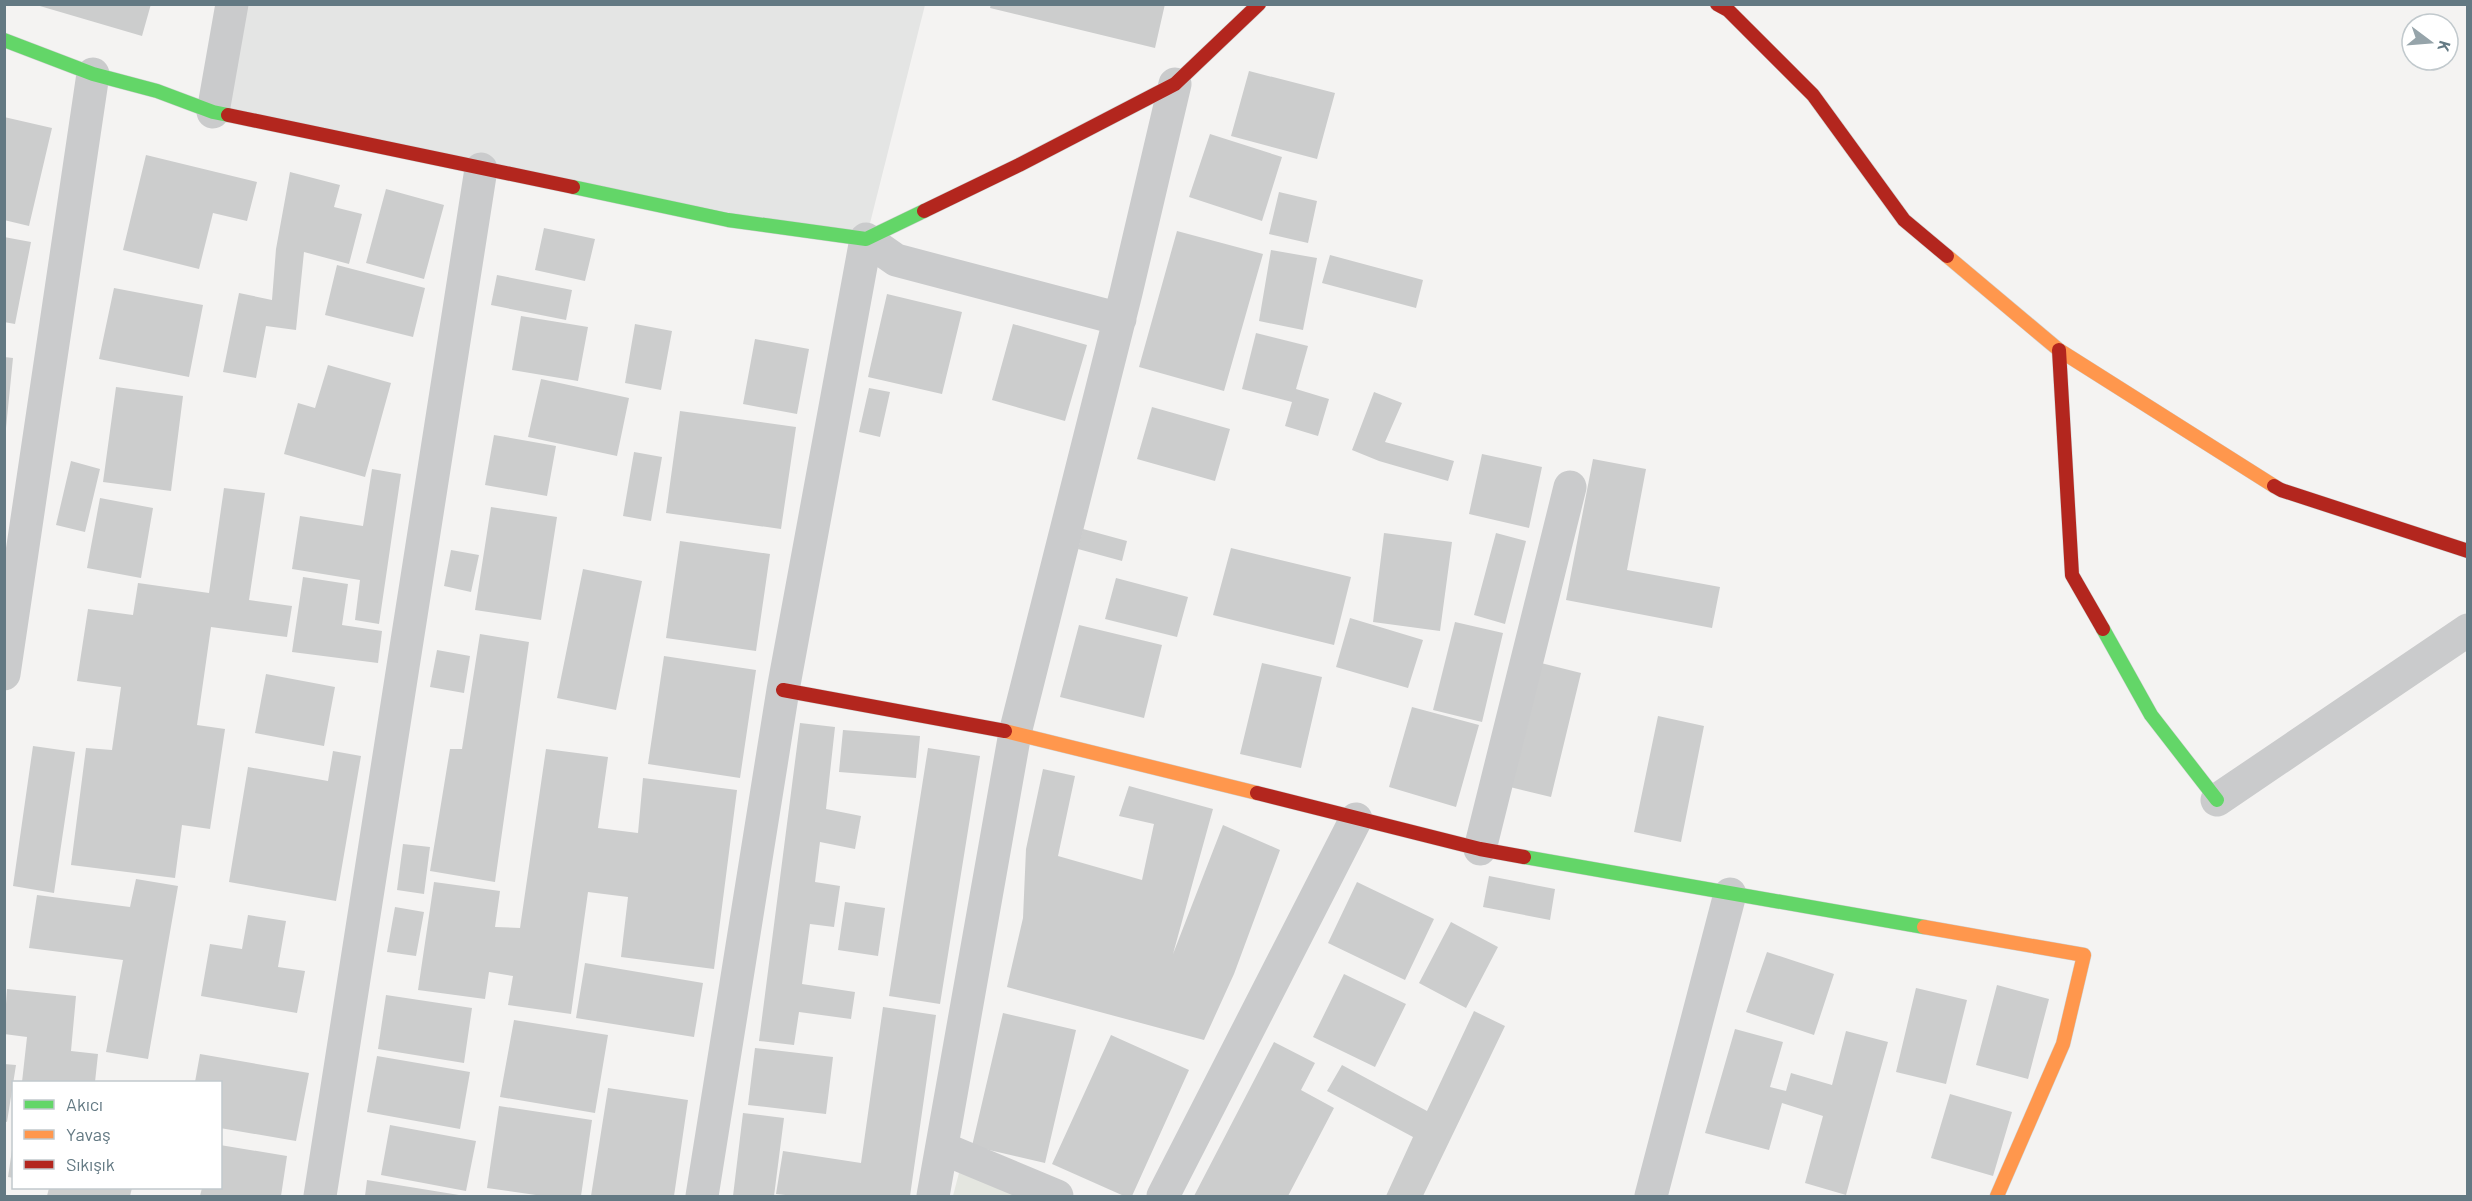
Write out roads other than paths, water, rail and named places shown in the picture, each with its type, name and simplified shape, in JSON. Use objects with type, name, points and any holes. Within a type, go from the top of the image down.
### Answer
[{"type":"street","points":[[213,112],[232,4]]},
{"type":"street","points":[[866,239],[1019,165],[1175,84],[1259,4]]},
{"type":"street","points":[[1717,4],[1728,10],[1813,95],[1904,220],[2059,350],[2281,490],[2468,551]]},
{"type":"street","points":[[4,40],[93,74],[157,91],[213,112],[728,220],[866,239],[896,260],[1120,319]]},
{"type":"street","points":[[4,674],[93,74]]},
{"type":"street","points":[[933,1197],[1015,733],[1120,319],[1175,84]]},
{"type":"street","points":[[320,1197],[482,169]]},
{"type":"street","points":[[702,1197],[783,690],[866,239]]},
{"type":"street","points":[[2059,350],[2072,576],[2151,715],[2217,800],[2468,630]]},
{"type":"street","points":[[1480,849],[1570,487]]},
{"type":"street","points":[[783,690],[1015,733],[1480,849],[2084,955],[2062,1044],[1996,1197]]},
{"type":"street","points":[[1163,1197],[1356,819]]},
{"type":"street","points":[[1651,1197],[1730,894]]},
{"type":"street","points":[[942,1148],[1057,1197]]}]
